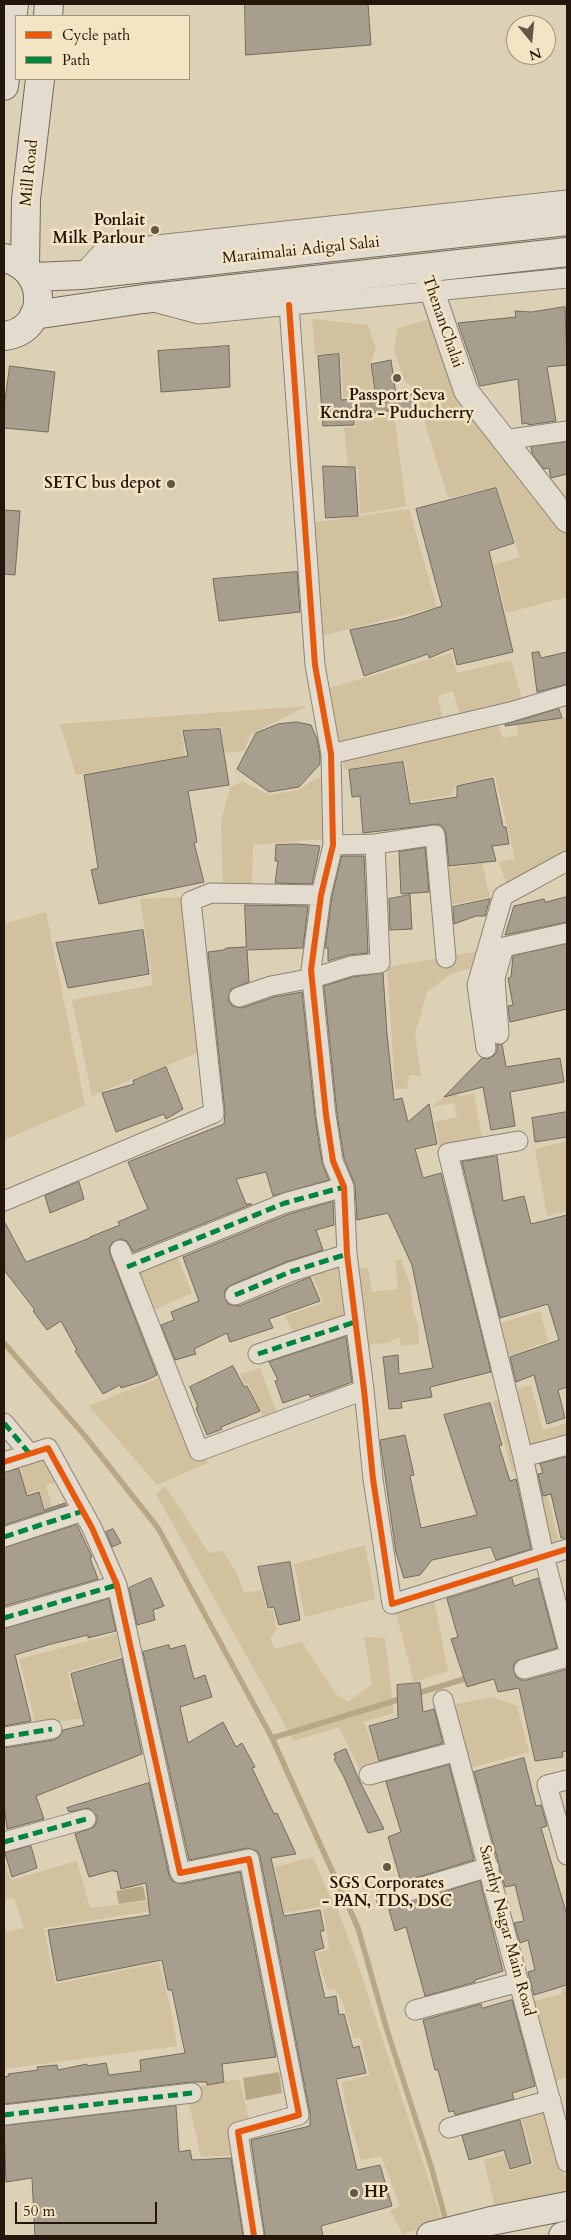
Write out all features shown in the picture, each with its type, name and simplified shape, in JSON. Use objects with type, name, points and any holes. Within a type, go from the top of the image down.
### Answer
[{"type":"main road","points":[[4,86],[14,4]]},
{"type":"main road","name":"Mill Road","points":[[34,315],[38,302],[38,290],[21,267],[26,199],[40,80]]},
{"type":"main road","name":"Maraimalai Adigal Salai","points":[[21,267],[81,275],[527,214],[567,221]]},
{"type":"main road","name":"Maraimalai Adigal Salai","points":[[34,315],[143,299],[427,279],[567,252]]},
{"type":"main road","points":[[4,336],[18,332],[28,325],[34,315]]},
{"type":"main road","points":[[431,2236],[491,2221],[567,2206]]},
{"type":"main road","points":[[563,2236],[567,2235]]},
{"type":"street","points":[[527,214],[567,200]]},
{"type":"street","points":[[143,299],[199,314],[289,305],[427,279],[567,278]]},
{"type":"street","name":"ThenanChalai","points":[[427,279],[466,391],[567,520]]},
{"type":"street","points":[[289,305],[315,665],[331,754],[333,845],[321,895],[312,970],[326,1115],[333,1162],[344,1187],[347,1254],[373,1479],[392,1604],[567,1549]]},
{"type":"street","points":[[503,440],[567,431]]},
{"type":"street","points":[[331,754],[510,712],[567,695]]},
{"type":"street","points":[[333,845],[374,844],[435,835],[446,958]]},
{"type":"street","points":[[239,997],[270,986],[313,978],[351,966],[380,963],[374,844]]},
{"type":"street","points":[[486,1048],[478,985],[503,896],[567,861]]},
{"type":"street","points":[[4,1202],[214,1113],[190,901],[210,893],[321,895]]},
{"type":"street","points":[[499,1034],[495,978],[504,947],[567,933]]},
{"type":"street","points":[[518,1141],[448,1153],[524,1457],[544,1556],[567,1644]]},
{"type":"street","points":[[344,1187],[285,1203],[123,1259],[199,1451],[364,1390]]},
{"type":"street","points":[[235,1295],[290,1272],[347,1254]]},
{"type":"street","points":[[258,1354],[355,1322]]},
{"type":"street","points":[[4,1423],[29,1453]]},
{"type":"street","points":[[524,1457],[567,1445]]},
{"type":"street","points":[[4,1462],[48,1448],[83,1511],[117,1585],[180,1873],[249,1859],[299,2116],[238,2132],[254,2236]]},
{"type":"street","points":[[4,1537],[83,1511]]},
{"type":"street","points":[[4,1618],[117,1585]]},
{"type":"street","points":[[524,1669],[567,1657]]},
{"type":"street","name":"Sarathy Nagar Main Road","points":[[443,1700],[567,2162]]},
{"type":"street","points":[[4,1737],[52,1729]]},
{"type":"street","points":[[369,1775],[457,1751]]},
{"type":"street","points":[[567,1780],[548,1784],[567,1855]]},
{"type":"street","points":[[4,1842],[86,1819]]},
{"type":"street","points":[[386,1898],[489,1867]]},
{"type":"street","points":[[415,2010],[519,1982]]},
{"type":"street","points":[[4,2115],[192,2093]]},
{"type":"street","points":[[449,2128],[551,2100]]},
{"type":"shaded area","points":[[439,316],[460,379],[567,524],[567,597],[506,613],[494,565],[520,557],[497,487],[448,498],[421,410],[419,391],[405,382],[394,351],[397,329]]},
{"type":"shaded area","points":[[312,319],[368,325],[376,349],[370,364],[377,412],[356,415],[354,397],[343,397],[341,353],[315,354]]},
{"type":"shaded area","points":[[394,414],[406,506],[360,514],[358,467],[348,465],[344,427],[356,428],[356,417]]},
{"type":"shaded area","points":[[409,509],[437,607],[317,637],[310,523]]},
{"type":"shaded area","points":[[451,653],[457,673],[511,660],[524,706],[462,722],[453,691],[438,696],[443,722],[339,746],[329,688]]},
{"type":"shaded area","points":[[307,706],[250,735],[244,751],[225,753],[221,727],[181,730],[185,756],[76,775],[60,724]]},
{"type":"shaded area","points":[[536,708],[538,723],[567,717],[567,859],[509,891],[499,862],[515,859],[495,776],[456,785],[451,795],[411,802],[405,761],[344,770],[342,753],[495,718],[503,738],[519,735],[513,713]]},
{"type":"shaded area","points":[[317,778],[326,780],[324,839],[253,845],[252,886],[223,888],[221,821],[230,788],[242,781],[269,795],[298,790]]},
{"type":"shaded area","points":[[482,863],[490,897],[451,905],[447,869]]},
{"type":"shaded area","points":[[185,897],[204,1050],[92,1096],[72,1000],[153,985],[140,899]]},
{"type":"shaded area","points":[[46,912],[85,1105],[4,1140],[4,924]]},
{"type":"shaded area","points":[[480,951],[479,965],[449,975],[427,992],[415,1034],[421,1076],[409,1075],[407,1089],[395,1089],[387,967]]},
{"type":"shaded area","points":[[454,1088],[459,1097],[474,1093],[482,1139],[440,1148],[435,1122],[457,1117],[454,1103],[432,1107]]},
{"type":"shaded area","points":[[567,1141],[567,1211],[547,1216],[535,1149]]},
{"type":"shaded area","points":[[177,1256],[192,1293],[152,1311],[133,1274]]},
{"type":"shaded area","points":[[336,1259],[345,1323],[296,1339],[285,1316],[323,1303],[310,1269]]},
{"type":"shaded area","points":[[401,1259],[411,1287],[412,1307],[418,1325],[419,1344],[401,1346],[400,1338],[392,1340],[390,1343],[371,1344],[369,1350],[364,1350],[355,1269],[368,1268],[372,1292],[398,1289],[395,1260]]},
{"type":"shaded area","points":[[540,1311],[548,1341],[502,1359],[495,1325]]},
{"type":"shaded area","points":[[260,1368],[276,1411],[263,1416],[248,1384],[244,1385],[240,1374]]},
{"type":"shaded area","points":[[164,1376],[208,1463],[157,1485],[89,1406]]},
{"type":"shaded area","points":[[531,1385],[543,1430],[567,1423],[567,1438],[527,1450],[510,1392]]},
{"type":"shaded area","points":[[506,1398],[521,1469],[512,1472],[493,1401]]},
{"type":"shaded area","points":[[46,1451],[60,1482],[46,1485],[55,1517],[49,1520],[39,1490],[19,1497],[13,1476],[23,1474],[18,1459]]},
{"type":"shaded area","points":[[535,1463],[549,1502],[560,1546],[547,1550],[528,1465]]},
{"type":"shaded area","points":[[165,1486],[209,1553],[223,1551],[237,1574],[244,1593],[261,1590],[267,1610],[273,1610],[277,1630],[270,1639],[275,1649],[302,1642],[336,1694],[348,1702],[372,1684],[364,1637],[385,1638],[394,1713],[364,1722],[380,1764],[361,1772],[339,1727],[294,1741],[156,1494]]},
{"type":"shaded area","points":[[365,1545],[375,1599],[305,1617],[294,1564]]},
{"type":"shaded area","points":[[434,1599],[448,1671],[414,1682],[396,1613]]},
{"type":"shaded area","points":[[123,1632],[127,1655],[68,1672],[74,1701],[88,1700],[92,1717],[36,1725],[19,1659]]},
{"type":"shaded area","points":[[493,1697],[517,1706],[529,1752],[466,1769],[451,1714],[457,1704]]},
{"type":"shaded area","points":[[313,1857],[333,1904],[284,1913],[275,1867]]},
{"type":"shaded area","points":[[4,1859],[11,1880],[77,1861],[90,1908],[151,1901],[150,1911],[44,1928],[55,1984],[159,1963],[171,2010],[177,2046],[4,2069],[4,1932],[24,1928],[14,1898],[4,1900]]},
{"type":"shaded area","points":[[143,1886],[146,1900],[119,1904],[116,1891]]},
{"type":"shaded area","points":[[336,1905],[355,1956],[443,2223],[403,2234],[390,2211],[400,2206],[381,2156],[361,2160],[346,2108],[342,2082],[370,2075],[360,2037],[354,2039],[341,1998],[334,1989],[328,1990],[316,1953],[329,1949],[323,1909]]},
{"type":"shaded area","points":[[567,1987],[567,2077],[550,2083],[530,2002],[562,1994],[561,1989]]},
{"type":"shaded area","points":[[279,2072],[282,2093],[246,2100],[243,2078]]},
{"type":"shaded area","points":[[239,2079],[249,2119],[232,2124],[239,2155],[201,2157],[187,2095],[196,2087]]},
{"type":"shaded area","points":[[546,2103],[567,2185],[567,2199],[497,2215],[484,2160],[504,2155],[509,2171],[534,2164],[521,2115]]},
{"type":"building","points":[[245,4],[368,4],[371,45],[246,55]]},
{"type":"building","points":[[565,307],[567,365],[547,367],[556,421],[528,425],[528,423],[522,424],[518,379],[480,386],[458,323],[516,317],[515,311],[531,312]]},
{"type":"building","points":[[229,346],[230,387],[161,392],[158,351]]},
{"type":"building","points":[[339,354],[341,400],[376,397],[371,364],[391,360],[396,395],[413,394],[416,408],[354,415],[354,425],[323,426],[318,356]]},
{"type":"building","points":[[10,366],[55,372],[48,432],[4,428],[4,408]]},
{"type":"building","points":[[567,442],[567,474],[551,478],[549,468],[544,469],[532,453],[531,447]]},
{"type":"building","points":[[323,466],[355,467],[358,516],[326,518]]},
{"type":"building","points":[[496,488],[514,543],[489,551],[513,652],[457,665],[453,648],[429,658],[428,654],[364,676],[350,630],[403,619],[442,606],[416,509]]},
{"type":"building","points":[[4,510],[20,511],[15,575],[4,574]]},
{"type":"building","points":[[297,572],[300,612],[219,621],[213,579]]},
{"type":"building","points":[[539,652],[541,658],[567,652],[567,684],[537,692],[532,653]]},
{"type":"building","points":[[559,709],[562,718],[505,726],[505,725]]},
{"type":"building","points":[[297,722],[311,725],[317,739],[320,755],[320,764],[299,787],[269,792],[237,769],[256,733],[278,724]]},
{"type":"building","points":[[220,729],[229,785],[188,791],[197,842],[194,843],[204,882],[99,904],[91,870],[98,868],[84,775],[188,756],[183,731]]},
{"type":"building","points":[[403,762],[410,804],[457,797],[457,786],[493,778],[503,827],[506,827],[509,844],[492,846],[496,861],[449,866],[446,834],[444,828],[439,824],[363,833],[360,796],[352,797],[349,770]]},
{"type":"building","points":[[276,845],[320,846],[312,884],[275,883],[278,861],[275,861]]},
{"type":"building","points":[[425,848],[429,892],[401,894],[399,852]]},
{"type":"building","points":[[342,856],[364,856],[368,953],[348,955],[328,961],[328,948],[325,948],[332,897]]},
{"type":"building","points":[[410,895],[412,929],[390,930],[389,899]]},
{"type":"building","points":[[567,897],[567,922],[505,935],[514,906],[544,899],[545,902]]},
{"type":"building","points":[[490,899],[485,916],[476,916],[454,924],[453,907]]},
{"type":"building","points":[[245,905],[308,906],[303,948],[247,950],[249,982],[231,989],[228,1000],[232,1006],[242,1008],[274,997],[302,992],[315,1117],[322,1163],[329,1180],[273,1196],[266,1172],[236,1179],[246,1204],[252,1204],[133,1252],[127,1241],[121,1239],[112,1243],[109,1248],[110,1254],[157,1375],[121,1388],[120,1385],[103,1394],[75,1351],[77,1350],[61,1321],[47,1330],[33,1311],[35,1310],[4,1270],[4,1221],[26,1262],[120,1225],[118,1222],[148,1209],[128,1162],[224,1124],[225,1112],[208,952],[224,950],[226,948],[246,947]]},
{"type":"building","points":[[143,930],[149,974],[68,988],[56,943]]},
{"type":"building","points":[[567,944],[567,1009],[510,1022],[508,1006],[513,1005],[508,978],[511,977],[513,956]]},
{"type":"building","points":[[383,973],[394,1100],[402,1098],[408,1122],[429,1104],[437,1144],[415,1149],[423,1178],[441,1173],[491,1372],[430,1387],[432,1397],[401,1402],[402,1408],[389,1409],[383,1357],[398,1355],[399,1374],[433,1368],[412,1265],[388,1213],[357,1220],[355,1185],[344,1158],[337,1114],[324,986],[353,977]]},
{"type":"building","points":[[502,1044],[506,1067],[560,1058],[564,1082],[510,1092],[515,1126],[491,1130],[483,1087],[444,1097],[482,1058],[488,1059],[493,1056],[497,1052],[497,1045]]},
{"type":"building","points":[[166,1067],[183,1109],[166,1119],[164,1114],[116,1132],[102,1093],[134,1084],[133,1081]]},
{"type":"building","points":[[567,1112],[567,1137],[535,1142],[532,1118]]},
{"type":"building","points":[[497,1156],[503,1201],[524,1196],[531,1224],[567,1215],[567,1387],[558,1390],[565,1418],[547,1424],[534,1375],[516,1382],[510,1357],[559,1340],[548,1304],[500,1318],[462,1162]]},
{"type":"building","points":[[79,1182],[84,1199],[50,1213],[45,1196]]},
{"type":"building","points":[[333,1202],[334,1225],[316,1230],[323,1250],[286,1262],[231,1285],[224,1294],[228,1304],[239,1306],[310,1277],[320,1301],[269,1319],[273,1328],[230,1342],[227,1333],[194,1349],[196,1354],[175,1360],[161,1325],[174,1320],[171,1312],[199,1301],[183,1257],[289,1214]]},
{"type":"building","points":[[346,1337],[352,1382],[310,1397],[309,1394],[283,1403],[275,1381],[278,1380],[269,1362]]},
{"type":"building","points":[[233,1366],[244,1387],[247,1386],[260,1411],[221,1427],[222,1429],[207,1435],[190,1387]]},
{"type":"building","points":[[490,1403],[502,1445],[499,1446],[510,1481],[516,1479],[531,1549],[496,1560],[491,1547],[432,1560],[420,1575],[404,1578],[396,1553],[380,1440],[405,1435],[414,1475],[410,1476],[421,1528],[477,1515],[444,1415]]},
{"type":"building","points":[[567,1457],[567,1538],[561,1538],[551,1494],[543,1496],[538,1474],[543,1473],[540,1464]]},
{"type":"building","points":[[19,1469],[27,1496],[39,1492],[44,1510],[65,1503],[66,1505],[4,1525],[4,1473]]},
{"type":"building","points":[[77,1525],[92,1557],[90,1558],[98,1579],[4,1606],[4,1548]]},
{"type":"building","points":[[113,1529],[121,1543],[112,1547],[106,1532]]},
{"type":"building","points":[[290,1562],[300,1620],[279,1625],[274,1607],[268,1608],[258,1567]]},
{"type":"building","points":[[151,1578],[164,1606],[153,1610],[155,1620],[137,1625],[129,1588]]},
{"type":"building","points":[[512,1578],[514,1586],[538,1578],[557,1648],[516,1661],[513,1667],[516,1677],[521,1680],[527,1680],[567,1669],[567,1751],[562,1752],[563,1757],[535,1761],[519,1688],[498,1692],[494,1679],[467,1687],[451,1639],[458,1637],[447,1599]]},
{"type":"building","points":[[109,1599],[116,1631],[88,1638],[88,1635],[15,1655],[31,1721],[4,1726],[4,1629]]},
{"type":"building","points":[[169,1645],[170,1649],[185,1645],[194,1679],[205,1675],[212,1697],[180,1707],[188,1743],[223,1722],[236,1747],[242,1743],[255,1767],[252,1768],[274,1814],[277,1813],[296,1854],[271,1858],[284,1916],[320,1910],[324,1931],[320,1931],[324,1948],[314,1951],[325,1998],[336,1996],[339,2015],[344,2014],[353,2048],[359,2046],[366,2073],[336,2079],[357,2170],[380,2165],[392,2206],[321,2226],[323,2236],[265,2236],[251,2140],[310,2126],[310,2113],[260,1856],[257,1851],[247,1848],[189,1860],[143,1652]]},
{"type":"building","points":[[122,1659],[142,1754],[36,1796],[44,1819],[7,1829],[4,1804],[4,1748],[54,1740],[59,1737],[63,1730],[84,1725],[71,1674]]},
{"type":"building","points":[[420,1683],[423,1712],[434,1709],[443,1743],[379,1761],[369,1726],[398,1718],[397,1685]]},
{"type":"building","points":[[346,1749],[358,1778],[384,1829],[368,1833],[344,1777],[334,1759],[336,1758],[334,1754]]},
{"type":"building","points":[[524,1758],[536,1806],[541,1805],[547,1826],[541,1828],[567,1915],[567,1985],[534,1995],[528,1972],[535,1970],[528,1940],[520,1943],[514,1923],[524,1921],[515,1885],[505,1887],[474,1772]]},
{"type":"building","points":[[449,1765],[474,1860],[401,1882],[388,1837],[401,1832],[386,1782]]},
{"type":"building","points":[[149,1783],[169,1875],[172,1881],[182,1884],[240,1872],[276,2057],[222,2064],[224,2082],[207,2085],[207,2082],[191,2082],[4,2104],[4,2077],[9,2076],[8,2074],[38,2070],[37,2067],[57,2065],[58,2070],[87,2064],[87,2066],[106,2063],[109,2075],[141,2071],[140,2060],[185,2053],[172,1990],[168,1990],[162,1960],[57,1981],[48,1930],[150,1915],[146,1883],[121,1889],[117,1871],[114,1872],[114,1870],[89,1877],[75,1834],[94,1827],[97,1816],[89,1808],[69,1812],[67,1808]]},
{"type":"building","points":[[31,1846],[37,1868],[12,1877],[5,1853]]},
{"type":"building","points":[[480,1881],[503,1971],[475,1980],[475,1982],[425,1996],[406,1927],[395,1931],[389,1910]]},
{"type":"building","points":[[512,2000],[535,2086],[512,2093],[514,2099],[455,2115],[454,2111],[449,2112],[438,2070],[435,2070],[423,2020],[481,2004],[482,2008]]},
{"type":"building","points":[[176,2106],[179,2152],[190,2150],[192,2160],[231,2158],[243,2236],[35,2236],[32,2178],[6,2182],[4,2126]]},
{"type":"building","points":[[520,2120],[531,2163],[510,2169],[504,2150],[469,2160],[462,2136]]},
{"type":"waterway","points":[[4,1343],[85,1436],[158,1528],[272,1738],[358,1928],[387,2030],[431,2166],[447,2225]]},
{"type":"waterway","points":[[415,1694],[471,1677]]},
{"type":"waterway","points":[[272,1738],[404,1698]]},
{"type":"marked path","points":[[127,1267],[285,1203],[344,1187],[342,1184]]},
{"type":"marked path","points":[[235,1295],[290,1272],[347,1254]]},
{"type":"marked path","points":[[258,1354],[355,1322]]},
{"type":"marked path","points":[[4,1423],[29,1453]]},
{"type":"marked path","points":[[4,1537],[83,1511]]},
{"type":"marked path","points":[[4,1618],[117,1585]]},
{"type":"marked path","points":[[4,1737],[52,1729]]},
{"type":"marked path","points":[[4,1842],[86,1819]]},
{"type":"marked path","points":[[4,2115],[192,2093]]},
{"type":"cycle path","points":[[289,305],[315,665],[331,754],[333,845],[321,895],[311,970],[326,1115],[333,1161],[344,1187],[347,1254],[373,1479],[392,1604],[567,1549]]},
{"type":"cycle path","points":[[4,1462],[48,1448],[92,1528],[117,1585],[180,1873],[249,1859],[299,2115],[238,2132],[254,2236]]},
{"type":"place","name":"Ponlait Milk Parlour","points":[[155,230]]},
{"type":"place","name":"Passport Seva Kendra - Puducherry","points":[[397,378]]},
{"type":"place","name":"SETC bus depot","points":[[171,484]]},
{"type":"place","name":"SGS Corporates - PAN, TDS, DSC","points":[[387,1867]]},
{"type":"place","name":"HP","points":[[354,2193]]}]
